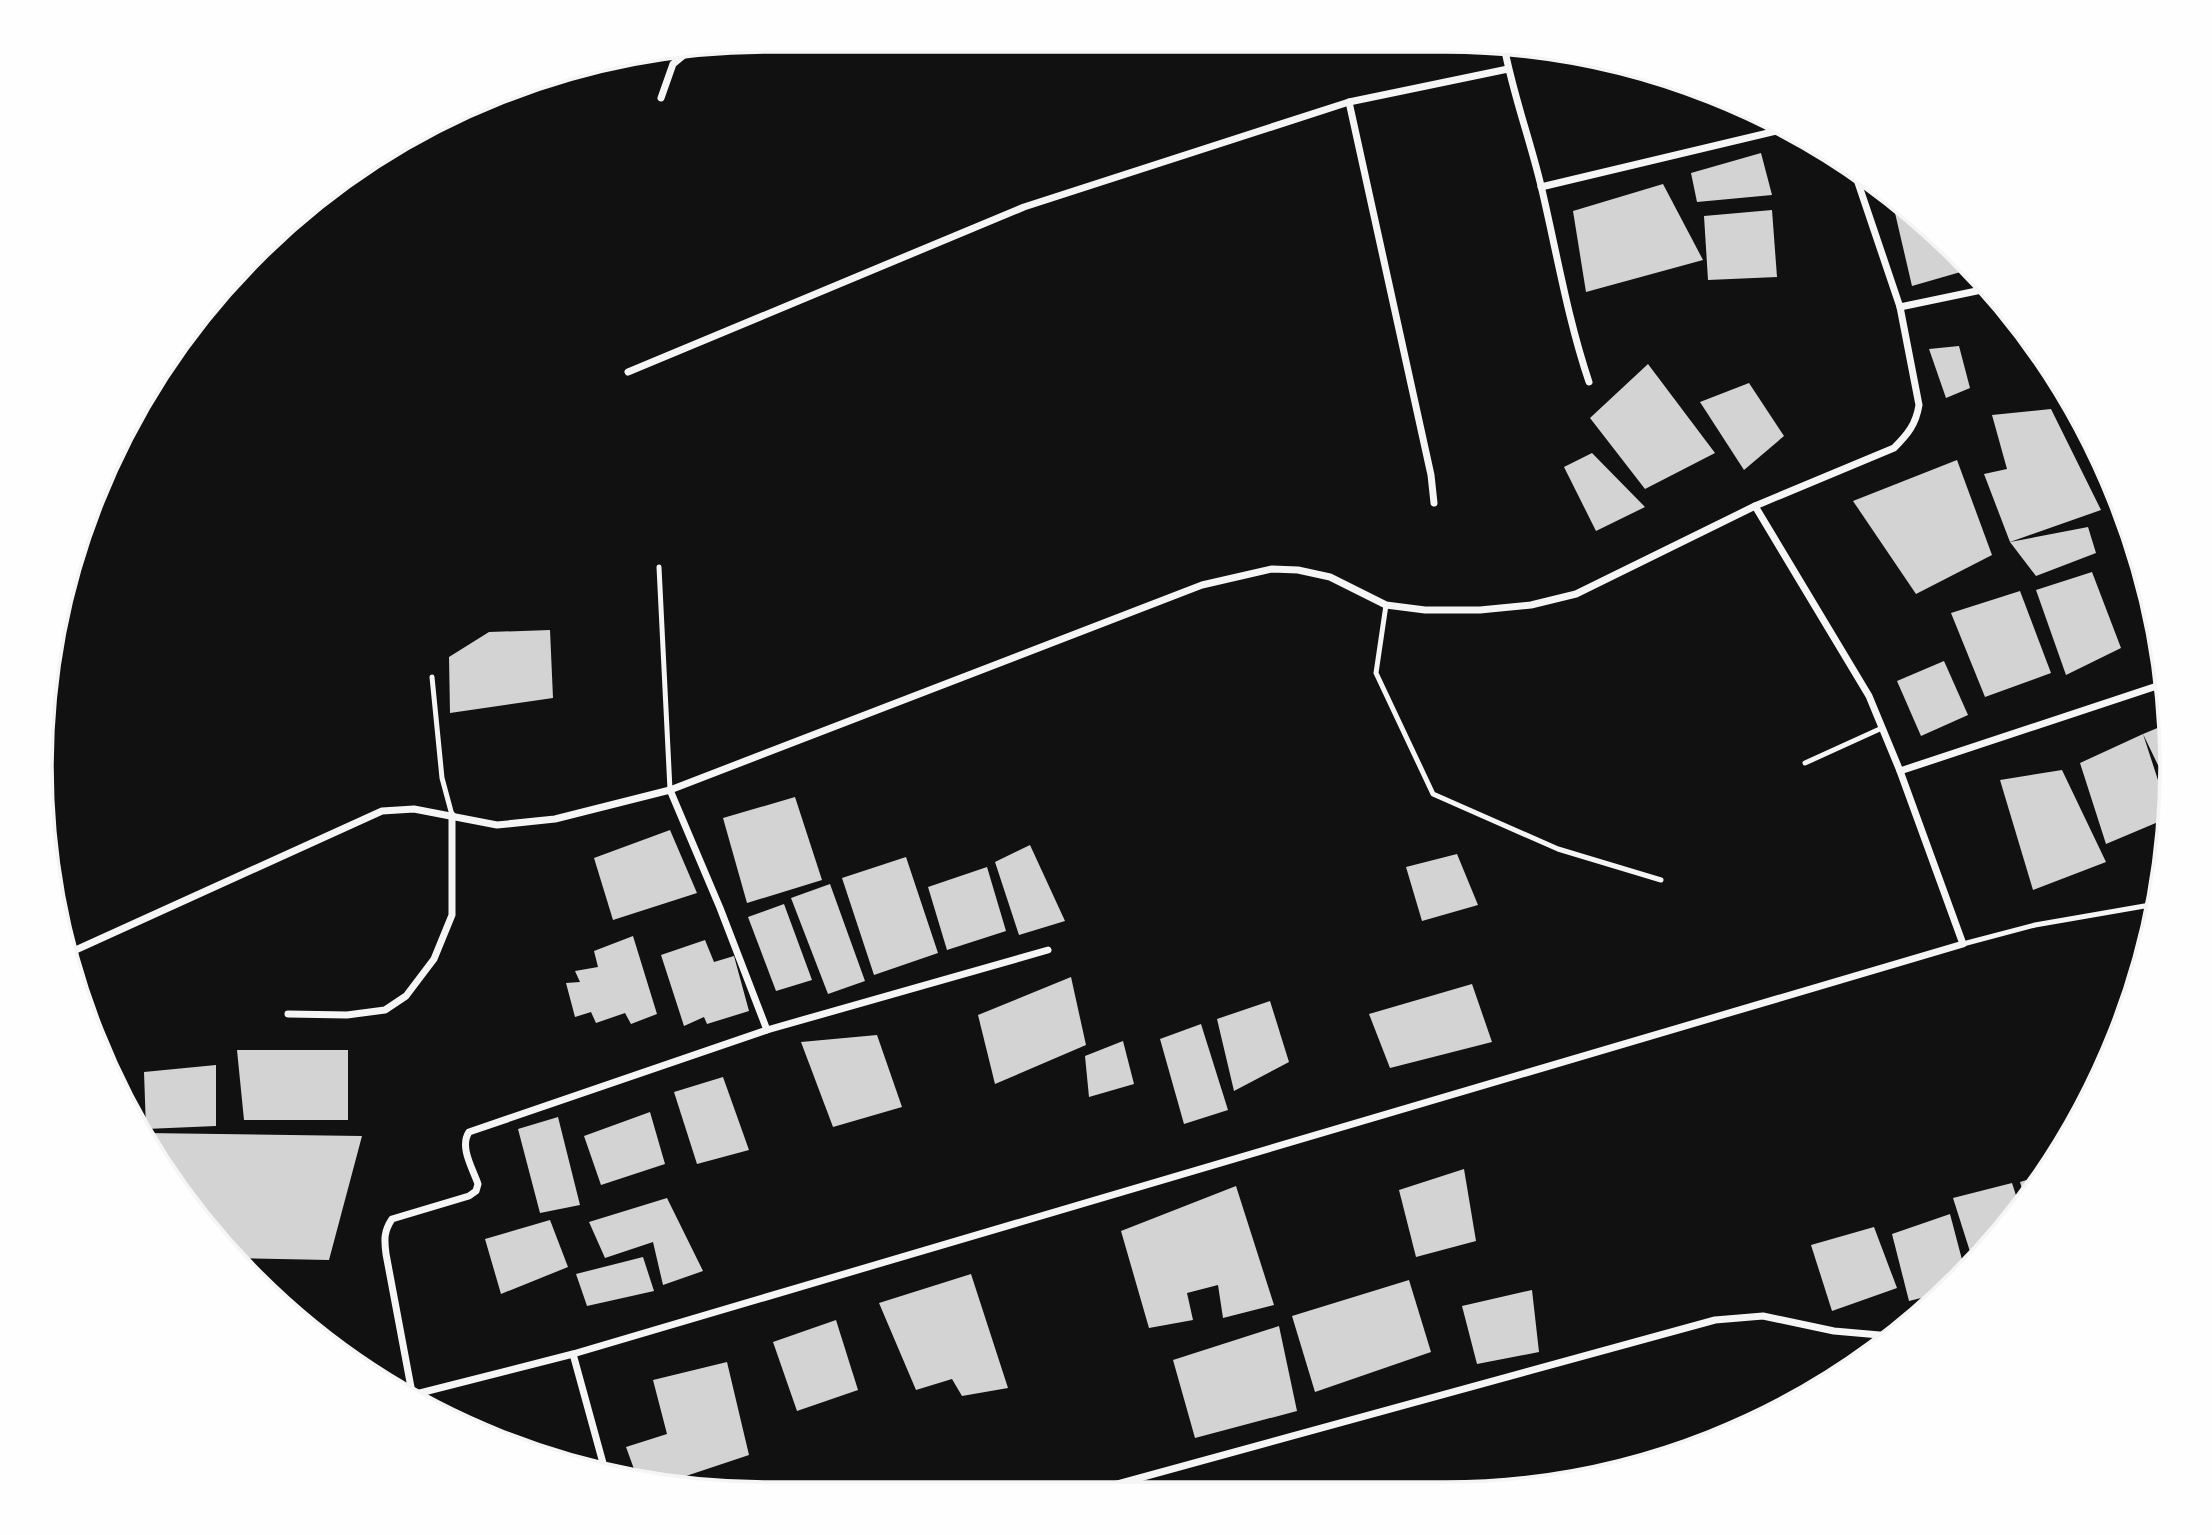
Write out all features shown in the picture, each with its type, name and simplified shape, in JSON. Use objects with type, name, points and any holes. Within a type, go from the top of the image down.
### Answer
[{"type":"street","points":[[1506,56],[1541,187],[1577,347],[1589,382]]},
{"type":"street","points":[[661,98],[673,64],[680,58]]},
{"type":"street","points":[[628,372],[1024,207],[1349,102],[1508,69]]},
{"type":"street","points":[[1349,102],[1431,475],[1434,503]]},
{"type":"street","points":[[1541,187],[1772,132]]},
{"type":"street","points":[[76,950],[382,811],[414,808],[497,825],[555,819],[670,790],[1202,585],[1272,569],[1298,569],[1330,577],[1386,605],[1425,610],[1531,606],[1576,594],[1755,506],[1894,447],[1906,436],[1916,421],[1919,405],[1900,307],[1859,185]]},
{"type":"street","points":[[1900,307],[1977,291]]},
{"type":"street","points":[[423,1394],[573,1354],[1963,944],[1900,771],[1869,696],[1755,506]]},
{"type":"street","points":[[1900,771],[2154,687]]},
{"type":"street","points":[[670,790],[720,908],[767,1030]]},
{"type":"street","points":[[288,1014],[347,1015],[385,1010],[406,996],[434,960],[452,915],[453,815]]},
{"type":"street","points":[[410,1387],[386,1254],[386,1228],[392,1219],[469,1196],[475,1191],[478,1184],[464,1146],[468,1132],[767,1030],[1048,950]]},
{"type":"street","points":[[1125,1482],[1715,1320],[1763,1316],[1834,1331],[1880,1335]]},
{"type":"street","points":[[573,1354],[603,1463]]},
{"type":"lane","points":[[659,567],[670,790]]},
{"type":"lane","points":[[1386,605],[1376,673],[1433,794],[1558,849],[1661,880]]},
{"type":"lane","points":[[432,677],[442,778],[453,815]]},
{"type":"lane","points":[[1805,763],[1882,728]]},
{"type":"lane","points":[[1963,944],[2035,925],[2146,906]]},
{"type":"building","points":[[1761,153],[1772,195],[1697,202],[1691,173]]},
{"type":"building","points":[[1663,184],[1703,260],[1586,292],[1573,211]]},
{"type":"building","points":[[1772,210],[1777,277],[1708,280],[1704,216]]},
{"type":"building","points":[[1895,212],[1960,272],[1912,286]]},
{"type":"building","points":[[1959,346],[1970,388],[1946,398],[1929,349]]},
{"type":"building","points":[[1648,364],[1715,453],[1645,489],[1590,418]]},
{"type":"building","points":[[1749,383],[1784,436],[1744,470],[1700,402]]},
{"type":"building","points":[[2051,409],[2101,510],[2010,542],[1984,474],[2007,469],[1992,415]]},
{"type":"building","points":[[1592,453],[1645,507],[1596,531],[1564,467]]},
{"type":"building","points":[[1957,460],[1992,555],[1916,594],[1853,501]]},
{"type":"building","points":[[2088,527],[2096,553],[2036,576],[2010,542]]},
{"type":"building","points":[[2092,572],[2121,648],[2066,675],[2036,590]]},
{"type":"building","points":[[2020,591],[2051,673],[1985,697],[1951,613]]},
{"type":"building","points":[[550,630],[553,698],[450,713],[449,657],[489,632]]},
{"type":"building","points":[[1944,661],[1968,715],[1921,736],[1897,681]]},
{"type":"building","points":[[2158,728],[2160,768],[2143,734]]},
{"type":"building","points":[[2143,734],[2159,784],[2157,822],[2106,844],[2080,763]]},
{"type":"building","points":[[2062,770],[2106,862],[2033,890],[2000,780]]},
{"type":"building","points":[[795,797],[822,880],[747,903],[723,818]]},
{"type":"building","points":[[670,830],[697,893],[613,920],[594,858]]},
{"type":"building","points":[[1030,845],[1065,921],[1019,935],[995,862]]},
{"type":"building","points":[[1457,854],[1478,905],[1422,921],[1406,867]]},
{"type":"building","points":[[906,857],[938,953],[874,975],[842,878]]},
{"type":"building","points":[[987,867],[1006,931],[947,950],[928,887]]},
{"type":"building","points":[[830,884],[865,981],[828,994],[791,898]]},
{"type":"building","points":[[784,904],[812,980],[776,991],[748,917]]},
{"type":"building","points":[[633,936],[657,1014],[631,1024],[625,1013],[596,1023],[591,1012],[575,1017],[566,983],[580,982],[575,971],[598,967],[594,951]]},
{"type":"building","points":[[705,940],[714,962],[734,956],[749,1011],[707,1024],[704,1017],[684,1026],[661,955]]},
{"type":"building","points":[[1071,977],[1086,1045],[995,1084],[978,1015]]},
{"type":"building","points":[[1472,984],[1492,1042],[1390,1068],[1369,1014]]},
{"type":"building","points":[[1270,1001],[1289,1062],[1234,1091],[1217,1019]]},
{"type":"building","points":[[1201,1024],[1228,1110],[1184,1124],[1160,1039]]},
{"type":"building","points":[[877,1035],[902,1107],[833,1127],[801,1042]]},
{"type":"building","points":[[1123,1041],[1134,1084],[1089,1097],[1085,1056]]},
{"type":"building","points":[[237,1050],[348,1050],[348,1120],[244,1120]]},
{"type":"building","points":[[216,1065],[216,1126],[150,1129],[146,1121],[144,1072]]},
{"type":"building","points":[[723,1077],[749,1150],[697,1164],[674,1092]]},
{"type":"building","points":[[650,1112],[665,1164],[601,1185],[584,1136]]},
{"type":"building","points":[[558,1117],[580,1205],[540,1213],[518,1129]]},
{"type":"building","points":[[153,1133],[362,1136],[329,1260],[248,1258],[200,1203]]},
{"type":"building","points":[[1464,1169],[1476,1241],[1416,1257],[1399,1190]]},
{"type":"building","points":[[2029,1179],[2022,1189],[2020,1182]]},
{"type":"building","points":[[2012,1183],[2016,1197],[1970,1252],[1953,1198]]},
{"type":"building","points":[[1236,1186],[1274,1305],[1223,1318],[1218,1285],[1187,1293],[1193,1320],[1149,1328],[1121,1231]]},
{"type":"building","points":[[667,1198],[703,1271],[663,1285],[653,1242],[605,1258],[589,1222]]},
{"type":"building","points":[[1950,1214],[1962,1260],[1924,1297],[1909,1301],[1892,1234]]},
{"type":"building","points":[[550,1220],[568,1267],[501,1294],[485,1239]]},
{"type":"building","points":[[1874,1227],[1897,1288],[1832,1311],[1811,1245]]},
{"type":"building","points":[[643,1257],[654,1291],[587,1306],[576,1274]]},
{"type":"building","points":[[971,1274],[1008,1388],[962,1396],[952,1379],[916,1390],[879,1303]]},
{"type":"building","points":[[1409,1280],[1431,1352],[1315,1392],[1292,1316]]},
{"type":"building","points":[[1532,1290],[1539,1352],[1477,1364],[1462,1306]]},
{"type":"building","points":[[836,1320],[858,1390],[797,1411],[773,1342]]},
{"type":"building","points":[[1279,1326],[1297,1411],[1195,1438],[1173,1360]]},
{"type":"building","points":[[727,1362],[749,1455],[683,1477],[634,1470],[626,1447],[667,1434],[653,1380]]}]
